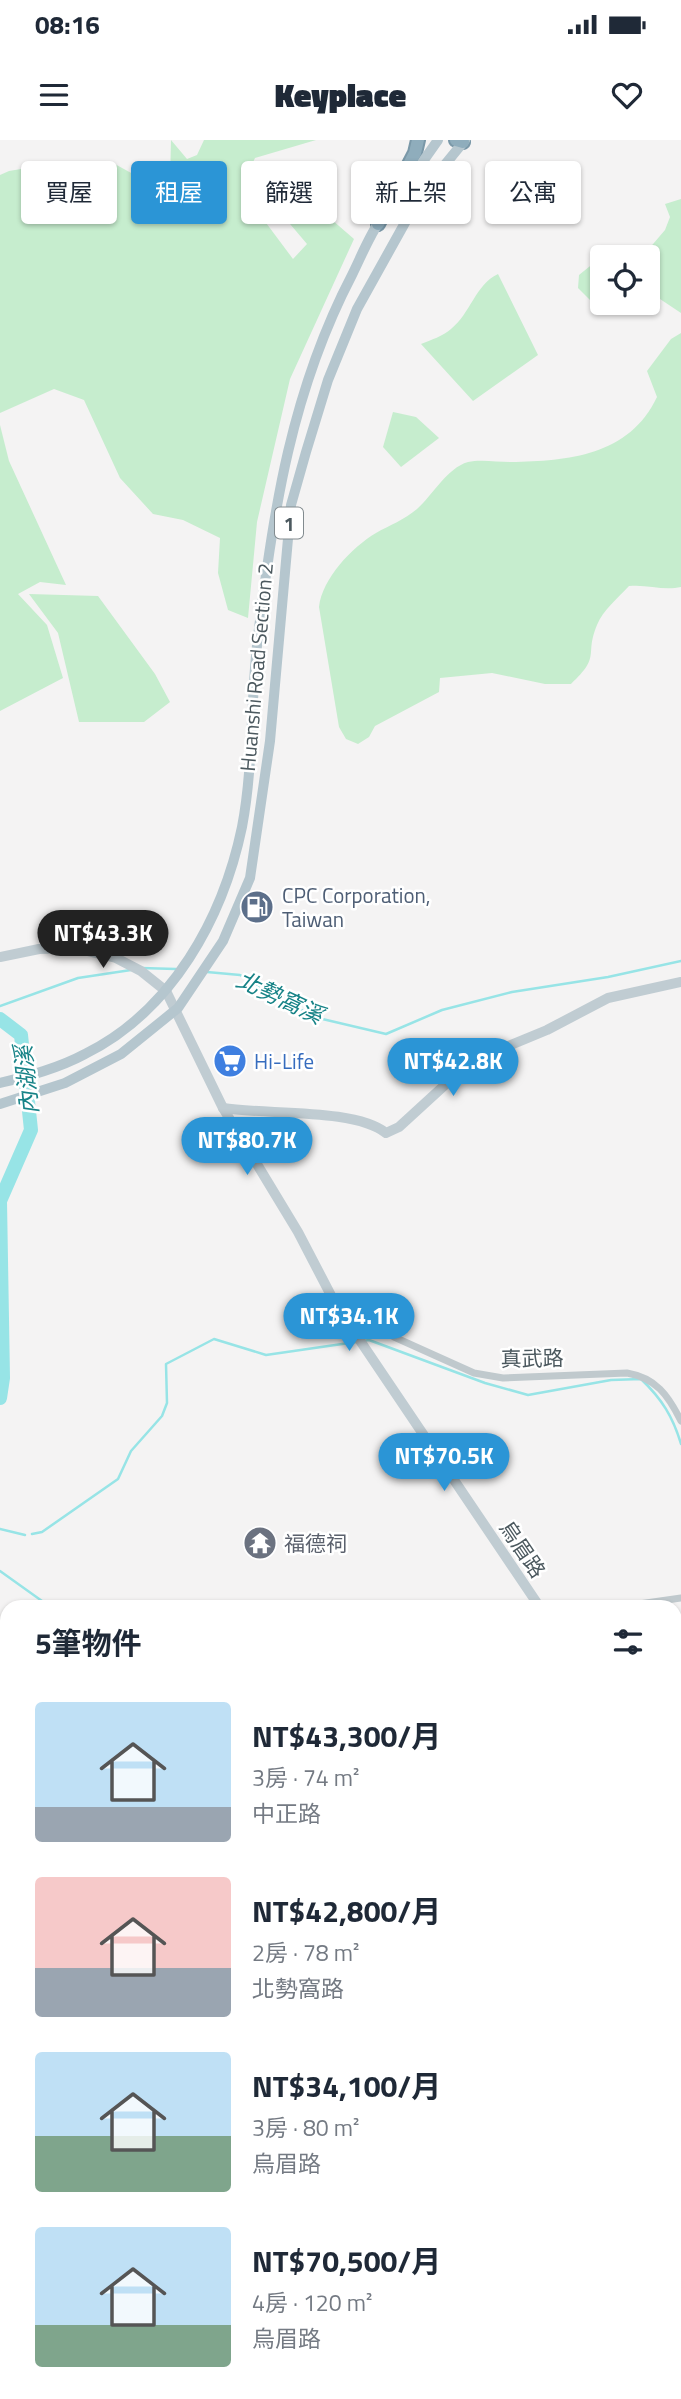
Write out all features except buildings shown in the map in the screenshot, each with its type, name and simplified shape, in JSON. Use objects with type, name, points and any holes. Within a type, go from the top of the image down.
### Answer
[{"type":"highway","points":[[411,161],[418,140]]},
{"type":"main road","name":"Huanshi Road Section 2","points":[[423,161],[438,140]]},
{"type":"main road","name":"Huanshi Road Section 2","points":[[178,1008],[223,941],[250,878],[270,741],[288,529],[306,452],[328,380],[357,309],[421,194],[461,140]]},
{"type":"main road","name":"Huanshi Road Section 2","points":[[166,991],[205,933],[228,884],[242,825],[252,737],[258,638],[274,506],[295,419],[315,356],[341,296],[378,224]]},
{"type":"main road","name":"烏眉路","points":[[0,957],[39,949],[75,948],[116,958],[141,971],[166,991],[178,1008],[223,1108],[298,1232],[336,1305],[535,1600]]},
{"type":"main road","points":[[223,1108],[330,1116],[375,1124],[386,1133],[399,1128],[470,1062],[547,1030],[608,998],[681,982]]},
{"type":"main road","name":"1","points":[[0,1083],[87,1054],[117,1033],[166,991]]},
{"type":"main road","name":"1","points":[[0,1104],[65,1083],[121,1054],[178,1008]]},
{"type":"street","name":"真武路","points":[[336,1305],[394,1337],[474,1373],[503,1378],[627,1373],[643,1376],[660,1386],[681,1420]]},
{"type":"green space","points":[[171,140],[187,159],[197,155],[204,140],[316,140],[255,158],[254,161],[241,161],[241,224],[267,224],[293,259],[307,244],[290,224],[337,224],[354,239],[290,379],[257,522],[248,618],[228,610],[218,573],[220,538],[183,520],[153,514],[120,478],[84,400],[54,389],[0,413],[0,175],[21,169],[21,224],[117,224],[117,165],[131,173],[131,224],[227,224],[227,161],[170,161]]},
{"type":"green space","points":[[681,199],[681,313],[660,299],[660,245],[652,245],[665,230],[670,217],[665,204]]},
{"type":"green space","points":[[590,266],[590,300],[578,288],[579,275]]},
{"type":"green space","points":[[498,274],[538,355],[473,401],[421,344],[451,329],[464,315],[478,292]]},
{"type":"green space","points":[[681,333],[681,587],[629,586],[600,620],[593,635],[589,661],[571,684],[545,684],[492,673],[440,678],[439,692],[375,726],[369,737],[358,744],[346,739],[339,727],[319,607],[321,596],[332,575],[348,555],[376,533],[417,509],[460,465],[478,461],[511,462],[575,457],[614,443],[645,417],[657,397],[647,371],[671,339]]},
{"type":"green space","points":[[393,412],[416,417],[439,438],[401,467],[383,447]]},
{"type":"green space","points":[[0,425],[9,461],[66,585],[40,582],[18,594],[47,625],[63,678],[0,711]]},
{"type":"green space","points":[[29,594],[98,596],[155,674],[170,702],[144,722],[79,722],[58,633]]},
{"type":"waterway","name":"北勢窩溪","points":[[207,972],[240,975],[314,1017],[386,1034],[442,1010],[512,992],[608,977],[681,961]]},
{"type":"waterway","name":"北勢窩溪","points":[[141,968],[176,969]]},
{"type":"waterway","name":"北勢窩溪","points":[[0,1006],[78,978],[131,970]]},
{"type":"waterway","name":"內湖溪","points":[[0,1019],[21,1035],[31,1130],[0,1201],[3,1378],[0,1398]]},
{"type":"waterway","points":[[32,1534],[42,1532],[118,1479],[131,1451],[162,1416],[167,1403],[166,1364],[214,1339],[266,1355],[356,1342]]},
{"type":"waterway","points":[[363,1341],[369,1340],[485,1383],[528,1395],[611,1380],[641,1379],[666,1409],[681,1444]]},
{"type":"waterway","points":[[0,1529],[25,1535]]},
{"type":"waterway","name":"內湖溪","points":[[0,1571],[41,1600]]},
{"type":"place","name":"CPC Corporation, Taiwan","points":[[257,907]]},
{"type":"place","name":"Hi-Life","points":[[230,1061]]},
{"type":"place","name":"福德祠","points":[[260,1543]]}]
